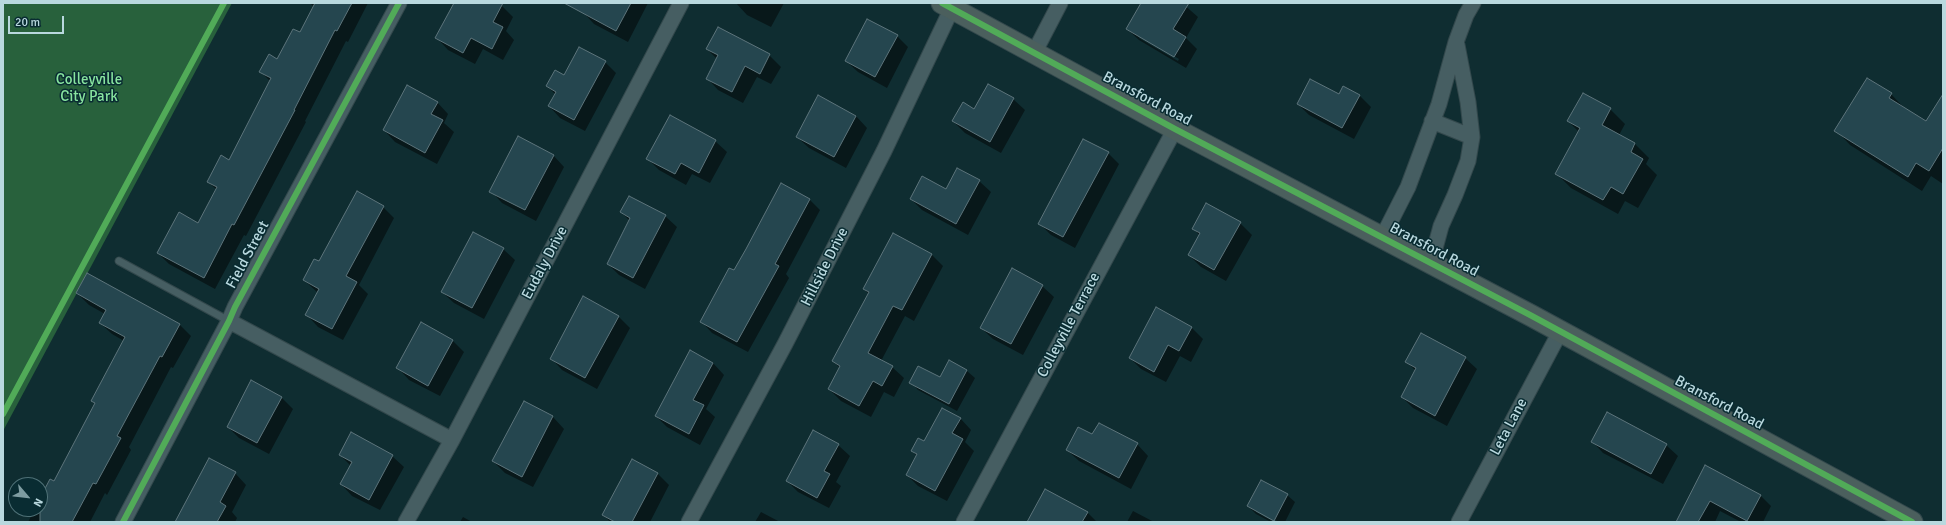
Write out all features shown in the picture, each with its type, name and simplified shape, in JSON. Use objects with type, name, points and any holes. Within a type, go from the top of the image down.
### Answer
[{"type":"street","name":"Field Street","points":[[123,522],[229,321],[242,293],[399,3]]},
{"type":"street","name":"Eudaly Drive","points":[[406,522],[452,440],[681,3]]},
{"type":"street","points":[[1034,53],[1060,3]]},
{"type":"street","points":[[1382,238],[1408,187],[1439,104],[1456,42],[1466,15],[1473,3]]},
{"type":"street","name":"Bransford Road","points":[[947,6],[1175,129],[1431,263],[1912,522]]},
{"type":"street","name":"Hillside Drive","points":[[689,522],[785,344],[884,151],[947,6]]},
{"type":"street","points":[[1431,263],[1441,226],[1456,195],[1468,160],[1472,137],[1468,102],[1456,42]]},
{"type":"street","points":[[1432,121],[1472,137]]},
{"type":"street","name":"Colleyville Terrace","points":[[964,522],[1175,129]]},
{"type":"street","points":[[229,321],[452,440]]},
{"type":"street","name":"Leta Lane","points":[[1459,522],[1560,332]]},
{"type":"lane","points":[[119,261],[229,321]]},
{"type":"green space","name":"Colleyville City Park","points":[[3,3],[232,3],[3,431]]},
{"type":"building","points":[[315,3],[352,3],[337,31],[335,30],[295,110],[204,278],[157,253],[179,212],[198,223],[217,187],[207,182],[221,155],[229,160],[271,78],[259,72],[269,54],[277,59],[293,29],[300,32]]},
{"type":"building","points":[[454,3],[503,3],[493,22],[503,27],[492,49],[471,38],[463,53],[435,38]]},
{"type":"building","points":[[564,3],[631,3],[616,31]]},
{"type":"building","points":[[1141,3],[1189,3],[1173,29],[1186,37],[1174,57],[1126,29]]},
{"type":"building","points":[[867,19],[898,35],[875,77],[845,61]]},
{"type":"building","points":[[718,27],[770,54],[760,74],[745,66],[732,92],[706,79],[718,55],[706,49]]},
{"type":"building","points":[[579,47],[606,61],[574,120],[548,106],[556,92],[546,86],[555,70],[564,75]]},
{"type":"building","points":[[1867,78],[1892,93],[1889,98],[1926,121],[1943,94],[1943,148],[1929,171],[1916,163],[1908,177],[1834,131]]},
{"type":"building","points":[[1310,79],[1339,94],[1343,86],[1360,95],[1342,128],[1297,104]]},
{"type":"building","points":[[988,84],[1014,98],[990,142],[952,121],[963,102],[974,109]]},
{"type":"building","points":[[407,85],[438,102],[431,114],[443,120],[425,153],[383,130]]},
{"type":"building","points":[[1583,93],[1611,108],[1602,125],[1635,143],[1631,152],[1643,159],[1623,194],[1611,187],[1603,200],[1555,174],[1580,128],[1567,121]]},
{"type":"building","points":[[818,95],[856,116],[834,157],[796,137]]},
{"type":"building","points":[[670,115],[716,140],[699,173],[681,163],[675,174],[646,159]]},
{"type":"building","points":[[518,136],[554,155],[525,210],[489,192]]},
{"type":"building","points":[[1083,139],[1109,152],[1063,237],[1038,224]]},
{"type":"building","points":[[957,168],[980,180],[956,224],[910,199],[922,176],[946,189]]},
{"type":"building","points":[[781,183],[810,199],[775,264],[779,266],[737,342],[700,322],[729,268],[734,270]]},
{"type":"building","points":[[357,191],[384,206],[346,276],[357,282],[332,329],[305,315],[319,289],[303,280],[314,259],[319,261]]},
{"type":"building","points":[[629,196],[666,215],[633,278],[607,264],[630,218],[620,212]]},
{"type":"building","points":[[1206,203],[1241,222],[1214,270],[1188,255],[1200,233],[1192,229]]},
{"type":"building","points":[[473,232],[504,248],[472,308],[441,292]]},
{"type":"building","points":[[893,233],[932,254],[902,310],[893,306],[868,353],[893,366],[882,386],[873,381],[859,406],[828,389],[840,366],[832,361],[869,292],[863,289]]},
{"type":"building","points":[[1012,268],[1043,285],[1011,344],[980,328]]},
{"type":"building","points":[[87,273],[180,324],[162,357],[160,356],[117,436],[121,438],[96,484],[93,483],[72,522],[40,522],[40,517],[48,517],[48,483],[50,479],[54,481],[95,403],[91,401],[125,337],[99,323],[106,310],[76,293]]},
{"type":"building","points":[[583,296],[619,316],[585,378],[550,359]]},
{"type":"building","points":[[1156,307],[1192,327],[1179,351],[1168,345],[1154,372],[1129,358]]},
{"type":"building","points":[[421,322],[453,340],[428,386],[396,368]]},
{"type":"building","points":[[1421,333],[1466,357],[1435,416],[1401,397],[1416,368],[1405,362]]},
{"type":"building","points":[[690,350],[713,363],[693,400],[704,405],[689,434],[655,416]]},
{"type":"building","points":[[949,360],[967,370],[949,404],[909,383],[918,366],[940,377]]},
{"type":"building","points":[[251,380],[282,397],[257,443],[227,427]]},
{"type":"building","points":[[524,401],[553,416],[522,477],[492,461]]},
{"type":"building","points":[[942,408],[961,418],[952,433],[963,439],[935,491],[906,475],[917,454],[911,451],[918,438],[924,441]]},
{"type":"building","points":[[1607,412],[1667,444],[1651,474],[1591,442]]},
{"type":"building","points":[[1099,423],[1138,443],[1119,478],[1066,450],[1078,427],[1092,434]]},
{"type":"building","points":[[813,430],[839,444],[824,471],[830,474],[817,498],[786,481]]},
{"type":"building","points":[[351,432],[393,455],[369,500],[340,484],[352,462],[339,455]]},
{"type":"building","points":[[209,458],[236,472],[220,502],[226,506],[217,522],[175,522]]},
{"type":"building","points":[[632,459],[658,473],[632,522],[615,522],[602,515]]},
{"type":"building","points":[[1705,465],[1761,495],[1747,521],[1710,501],[1698,522],[1676,522]]},
{"type":"building","points":[[1261,480],[1288,494],[1274,521],[1247,506]]},
{"type":"building","points":[[1045,489],[1088,512],[1082,522],[1027,522]]},
{"type":"cycle path","points":[[3,414],[224,3]]},
{"type":"cycle path","points":[[123,522],[235,307],[399,3]]},
{"type":"cycle path","points":[[942,3],[1175,129],[1532,316],[1912,522]]}]
